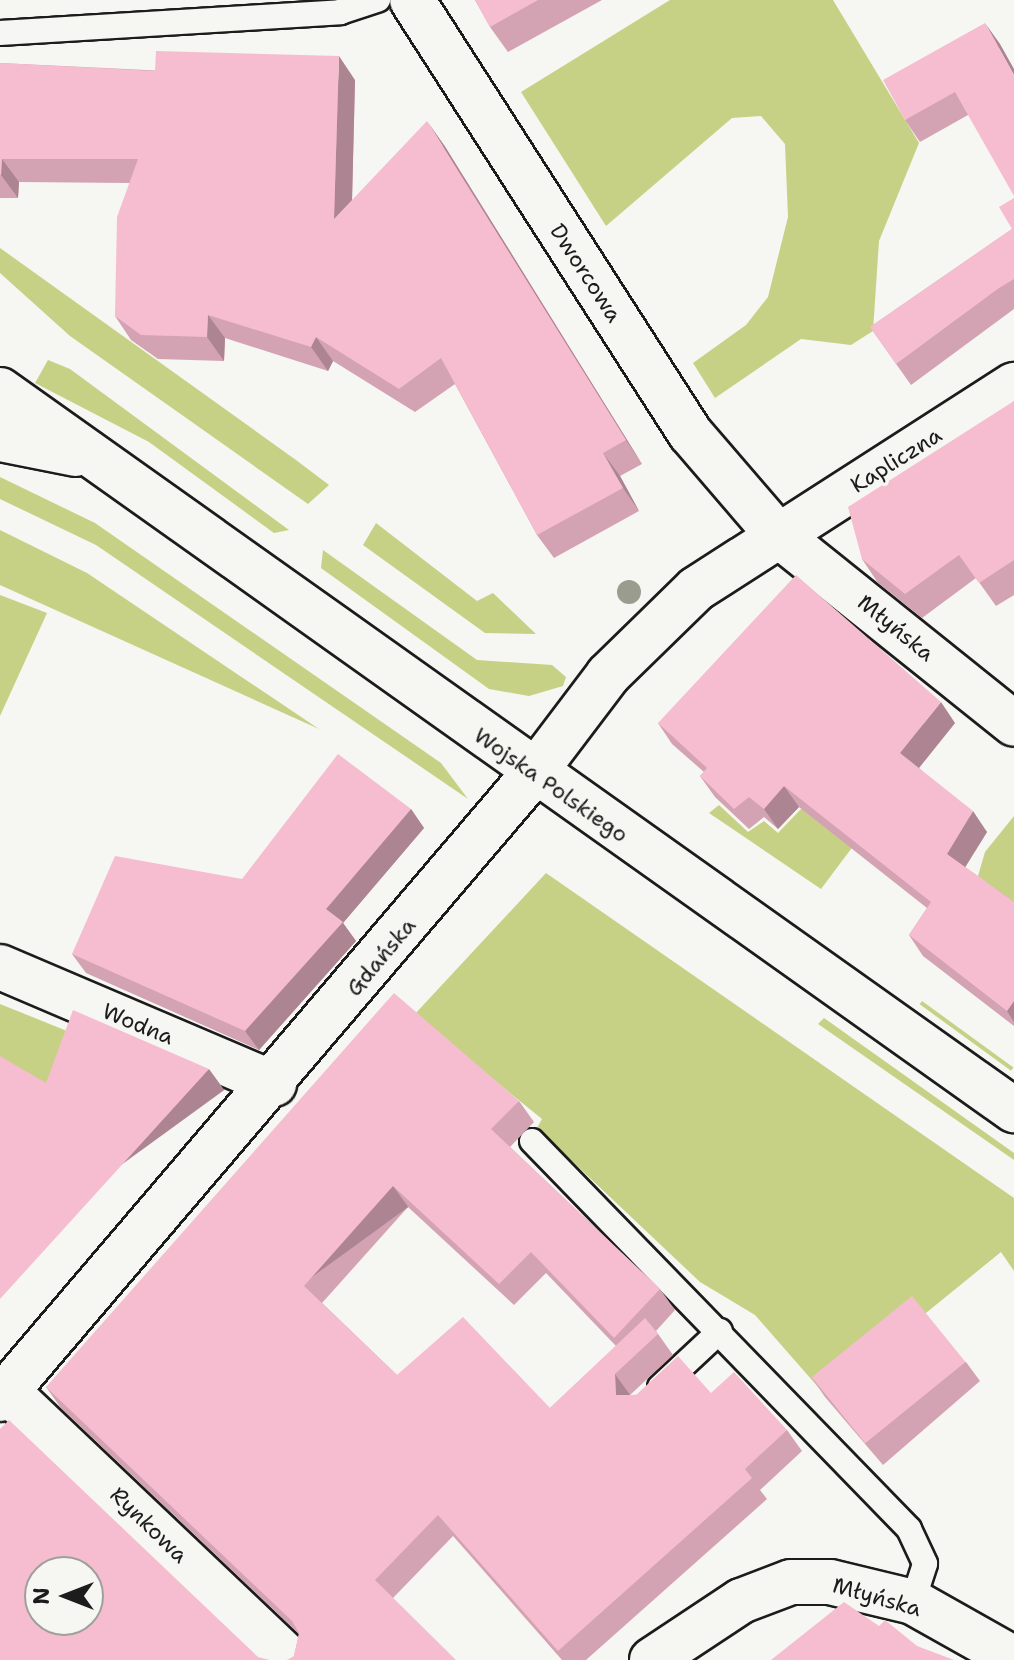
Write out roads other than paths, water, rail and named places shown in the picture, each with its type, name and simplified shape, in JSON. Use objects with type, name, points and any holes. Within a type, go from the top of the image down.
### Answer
[{"type":"street","name":"Dworcowa","points":[[412,0],[690,433],[776,533]]},
{"type":"street","name":"Kapliczna","points":[[776,533],[1014,385]]},
{"type":"street","name":"Wojska Polskiego","points":[[0,390],[534,773],[1014,1110]]},
{"type":"street","name":"Wojska Polskiego","points":[[0,439],[91,457]]},
{"type":"street","name":"Młyńska","points":[[776,533],[1014,724]]},
{"type":"street","name":"Gdańska","points":[[4,1395],[274,1084],[534,773],[608,675],[696,589],[776,533]]},
{"type":"street","name":"Wodna","points":[[0,967],[274,1084]]},
{"type":"street","name":"Rynkowa","points":[[4,1395],[290,1660]]},
{"type":"street","name":"Młyńska","points":[[652,1660],[741,1601],[791,1582],[830,1582],[913,1602],[1014,1659]]},
{"type":"lane","points":[[0,33],[340,12],[378,0]]},
{"type":"lane","points":[[532,1141],[720,1331],[909,1529],[925,1564],[913,1602]]},
{"type":"lane","points":[[641,1405],[720,1331]]}]
